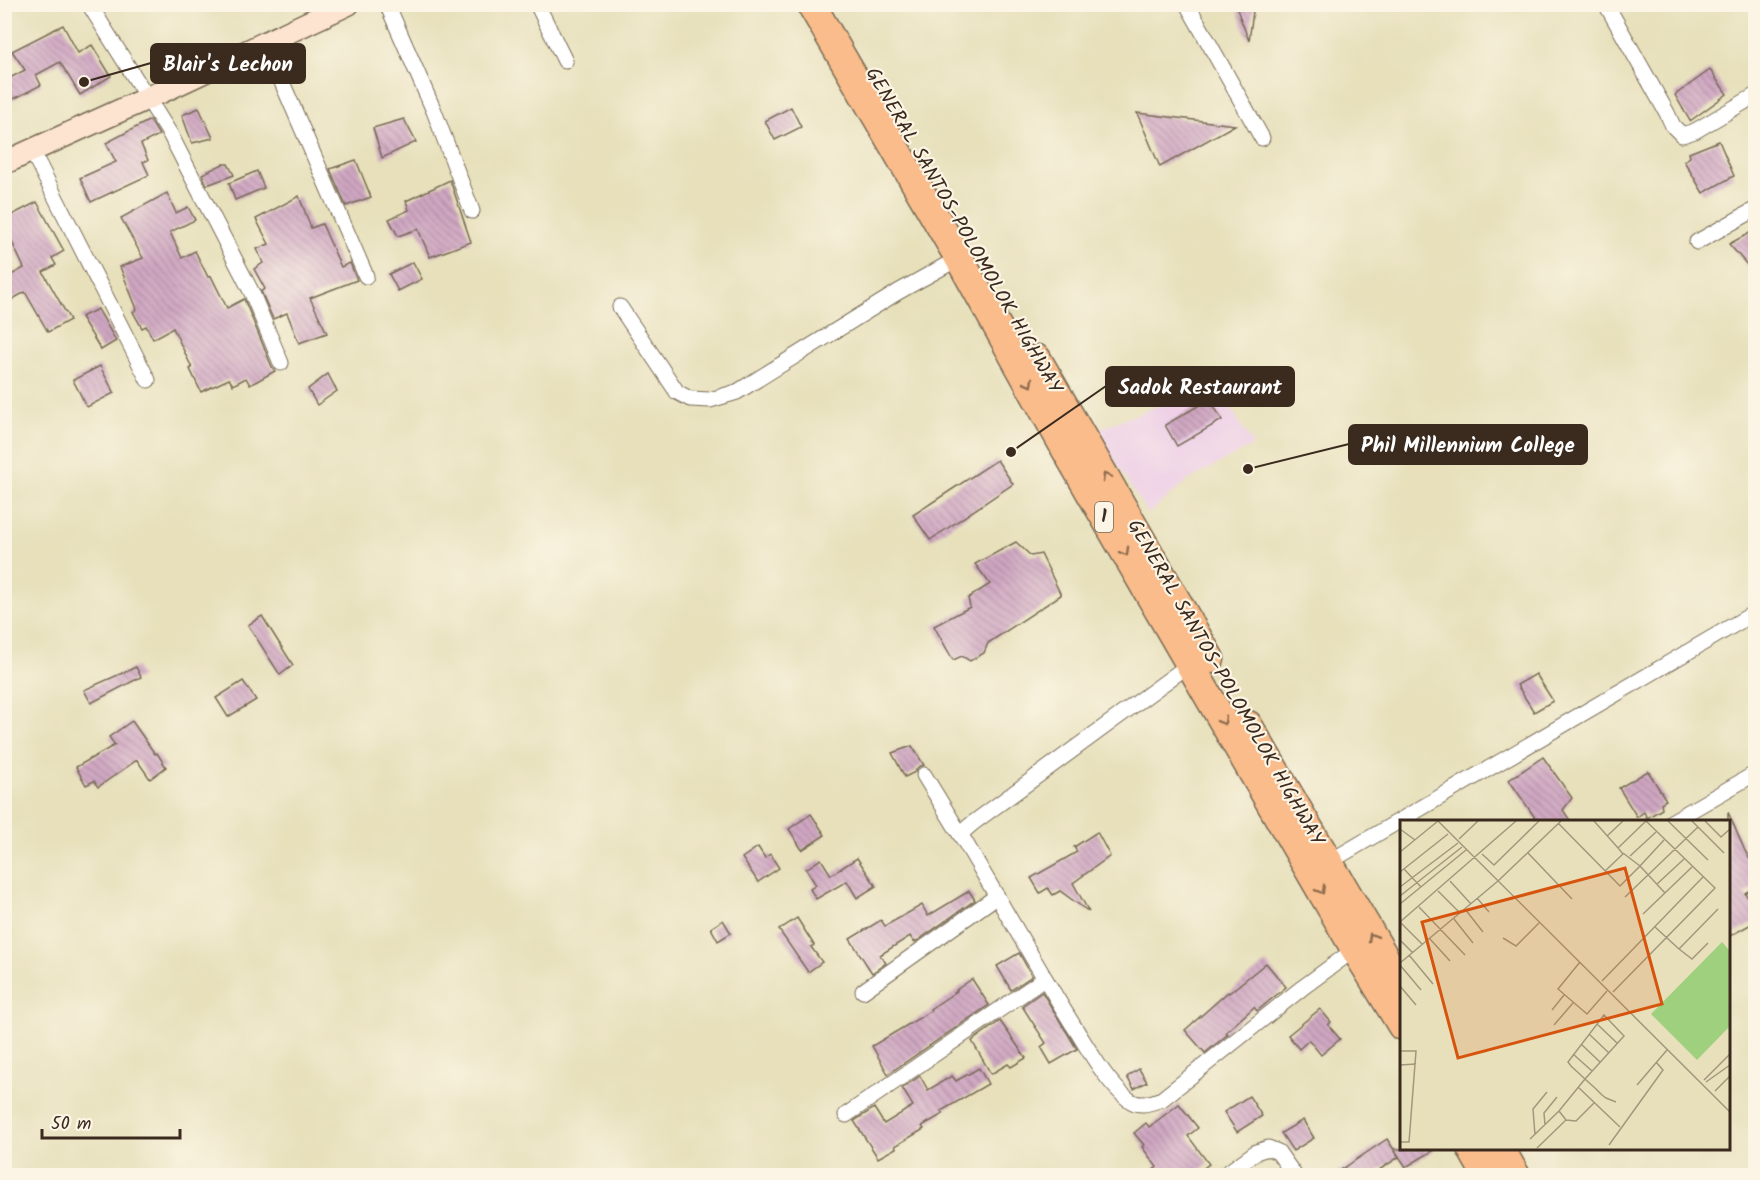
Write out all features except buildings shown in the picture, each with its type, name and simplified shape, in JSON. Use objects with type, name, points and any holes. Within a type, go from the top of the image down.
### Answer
[{"type":"highway","name":"1","points":[[811,4],[959,258],[1071,459],[1400,1024]]},
{"type":"highway","name":"GENERAL SANTOS-POLOMOLOK HIGHWAY","points":[[831,4],[1400,981]]},
{"type":"highway","points":[[1482,1163],[1516,1176]]},
{"type":"street","points":[[89,4],[170,134],[251,291],[281,363]]},
{"type":"street","points":[[387,4],[434,111],[472,211]]},
{"type":"street","points":[[537,4],[565,61]]},
{"type":"street","points":[[1187,4],[1262,138]]},
{"type":"street","points":[[1606,4],[1673,126],[1682,135],[1695,131],[1755,95]]},
{"type":"street","points":[[4,163],[265,43],[333,8]]},
{"type":"street","points":[[265,43],[366,276]]},
{"type":"street","points":[[32,151],[148,380]]},
{"type":"street","points":[[1696,242],[1755,209]]},
{"type":"street","points":[[620,307],[677,392],[690,399],[710,400],[737,392],[898,292],[959,258]]},
{"type":"street","points":[[1401,820],[1755,612]]},
{"type":"street","points":[[960,834],[989,810],[1190,664]]},
{"type":"street","points":[[1674,820],[1755,773]]},
{"type":"street","points":[[924,775],[998,896],[1044,979],[1104,1073],[1128,1100],[1142,1105],[1162,1099],[1302,988],[1355,950]]},
{"type":"street","points":[[1329,862],[1400,820]]},
{"type":"street","points":[[863,991],[998,896]]},
{"type":"street","points":[[846,1115],[1044,979]]},
{"type":"street","points":[[1223,1176],[1256,1152],[1268,1148],[1278,1152],[1295,1176]]},
{"type":"shaded area","points":[[1216,384],[1253,445],[1189,480],[1148,514],[1095,430]]},
{"type":"place","name":"Blair's Lechon","points":[[84,82]]},
{"type":"place","name":"Sadok Restaurant","points":[[1011,452]]},
{"type":"place","name":"Phil Millennium College","points":[[1248,469]]}]
